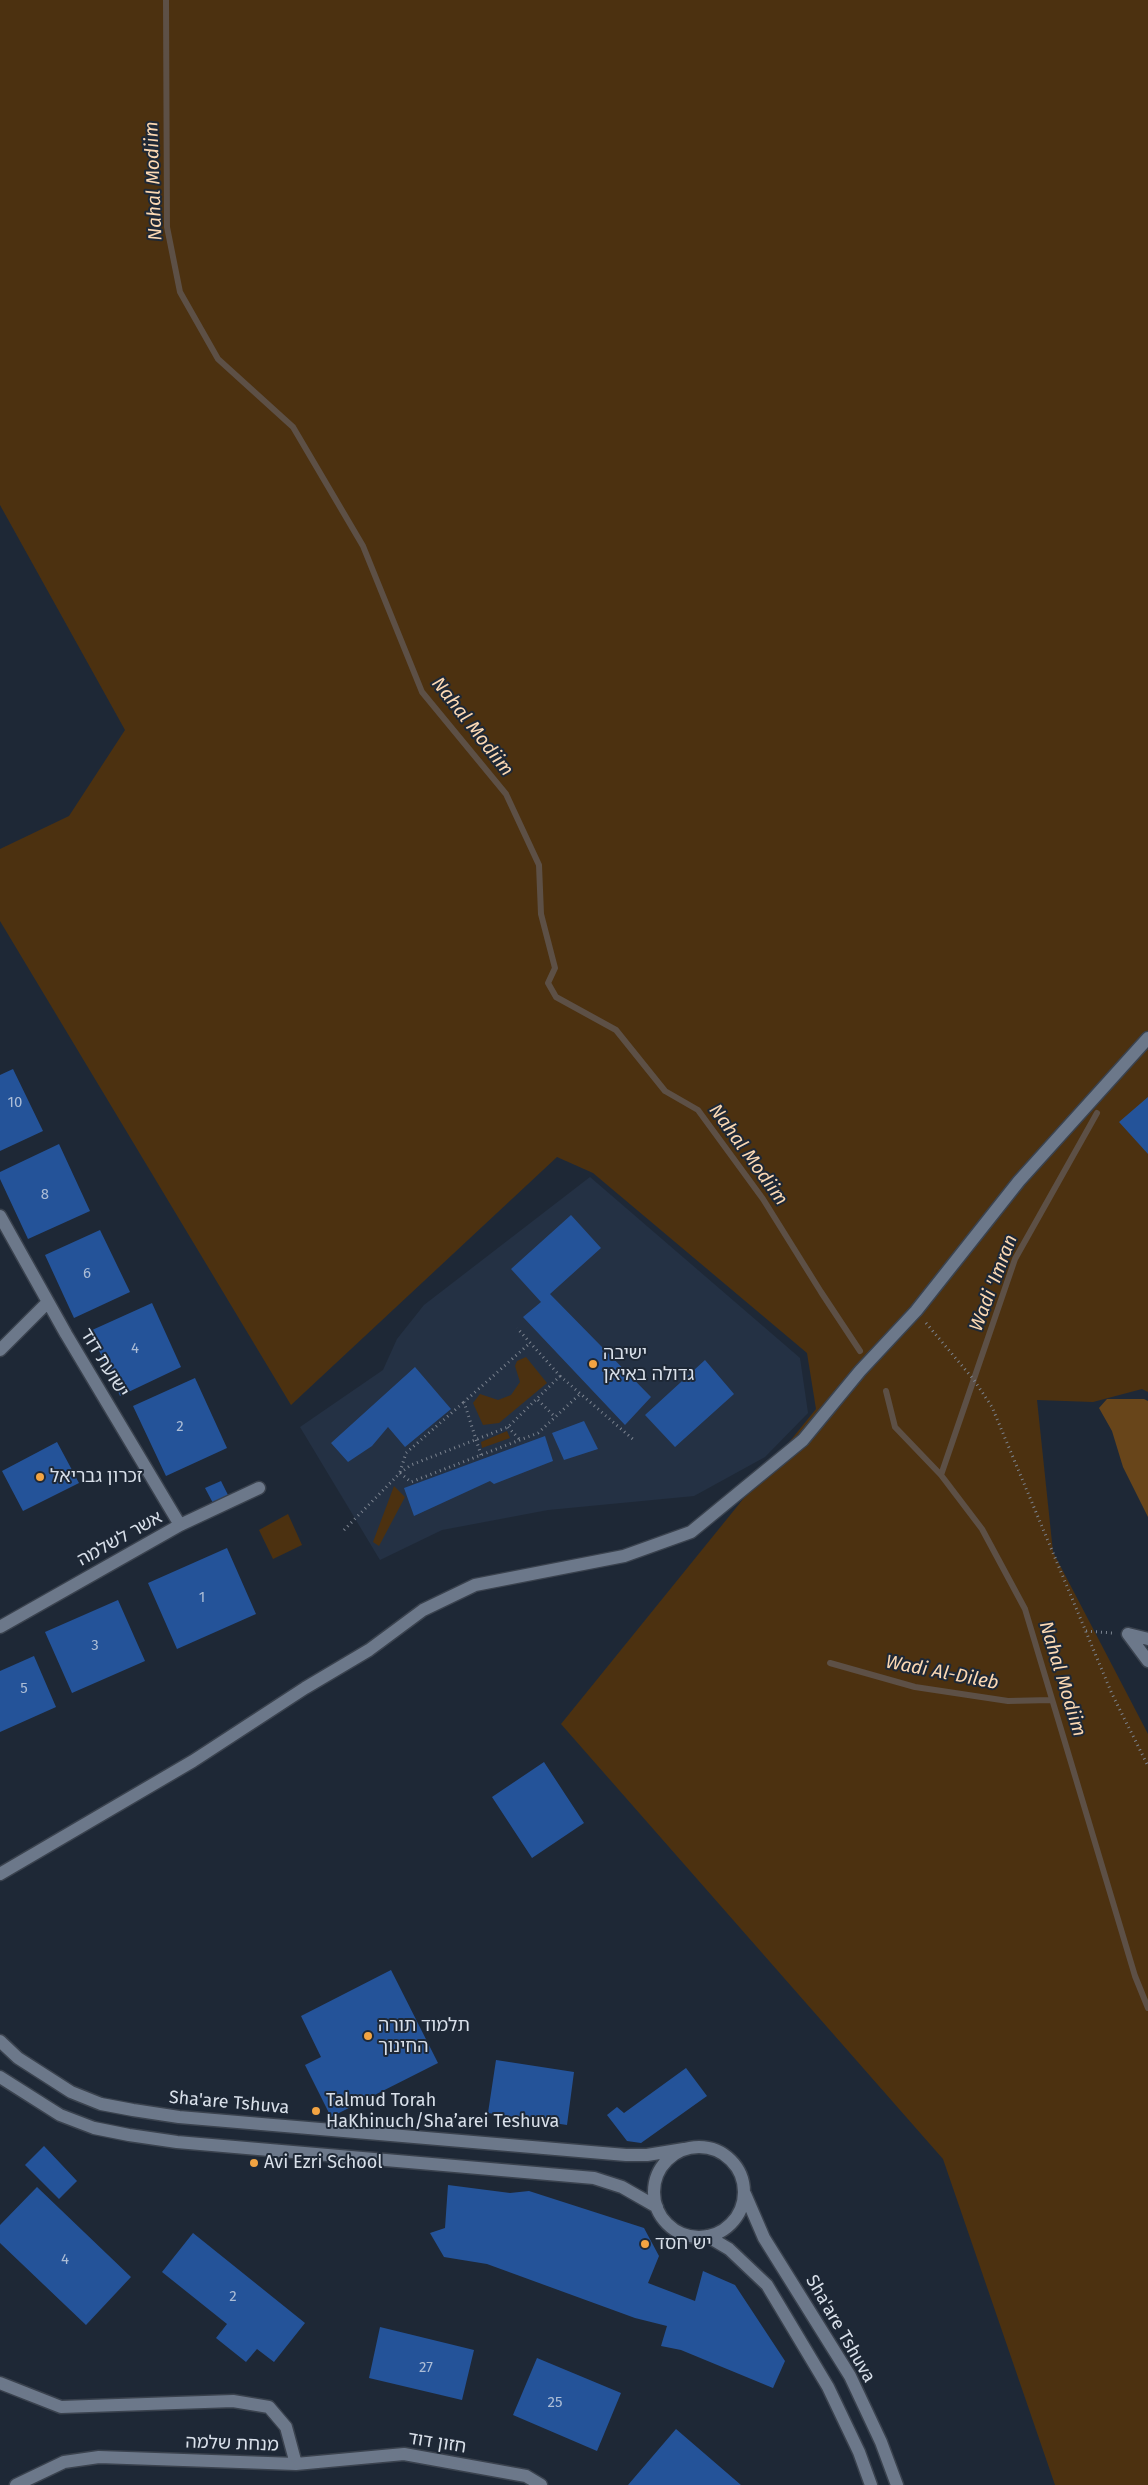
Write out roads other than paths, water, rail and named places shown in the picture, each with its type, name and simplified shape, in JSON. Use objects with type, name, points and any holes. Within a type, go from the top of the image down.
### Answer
[{"type":"street","points":[[0,1874],[193,1760],[305,1688],[369,1650],[423,1610],[475,1585],[624,1556],[691,1532],[803,1440],[860,1371],[916,1311],[1019,1181],[1148,1038]]},
{"type":"street","name":"ישועת דוד","points":[[0,1216],[48,1302],[180,1525]]},
{"type":"street","points":[[0,1350],[48,1302]]},
{"type":"street","name":"אשר לשלמה","points":[[0,1626],[180,1525],[259,1488]]},
{"type":"street","points":[[1148,1639],[1128,1634],[1148,1661]]},
{"type":"street","name":"Sha'are Tshuva","points":[[0,2041],[18,2058],[71,2092],[101,2104],[133,2110],[179,2117],[626,2155],[647,2155],[684,2149]]},
{"type":"street","points":[[0,2077],[60,2115],[94,2128],[129,2135],[176,2142],[594,2178],[622,2186],[657,2207]]},
{"type":"street","points":[[702,2146],[719,2151],[733,2162],[742,2176],[745,2194],[741,2211],[730,2225],[715,2235],[697,2237],[680,2233],[666,2222],[657,2207],[654,2189],[658,2172],[669,2158],[684,2149],[702,2146]]},
{"type":"street","name":"Sha'are Tshuva","points":[[745,2194],[764,2238],[850,2376],[881,2442],[897,2485]]},
{"type":"street","points":[[707,2236],[729,2249],[766,2286],[828,2387],[859,2452],[871,2485]]},
{"type":"street","name":"מנחת שלמה","points":[[0,2383],[61,2407],[232,2400],[269,2407],[286,2427],[296,2464],[99,2457],[64,2462],[16,2485]]},
{"type":"street","name":"חזון דוד","points":[[296,2464],[404,2454],[526,2476],[541,2485]]},
{"type":"waterway","name":"Nahal Modiim","points":[[166,0],[167,227],[180,292],[218,359],[293,427],[363,546],[422,692],[506,794],[539,865],[541,914],[555,968],[548,983],[556,997],[616,1030],[665,1091],[698,1110],[763,1199],[860,1351]]},
{"type":"waterway","name":"Wadi 'Imran","points":[[941,1475],[1015,1259],[1097,1113]]},
{"type":"waterway","name":"Nahal Modiim","points":[[886,1391],[895,1427],[941,1475],[982,1529],[1025,1609],[1135,1976],[1148,2008]]},
{"type":"waterway","name":"Wadi Al-Dileb","points":[[830,1663],[915,1687],[1008,1701],[1051,1700]]},
{"type":"place","name":"ישיבה גדולה באיאן","points":[[593,1364]]},
{"type":"place","name":"זכרון גבריאל","points":[[40,1477]]},
{"type":"place","name":"תלמוד תורה החינוך","points":[[368,2036]]},
{"type":"place","name":"Talmud Torah HaKhinuch/Sha’arei Teshuva","points":[[316,2111]]},
{"type":"place","name":"Avi Ezri School","points":[[254,2163]]},
{"type":"place","name":"יש חסד","points":[[645,2244]]}]
